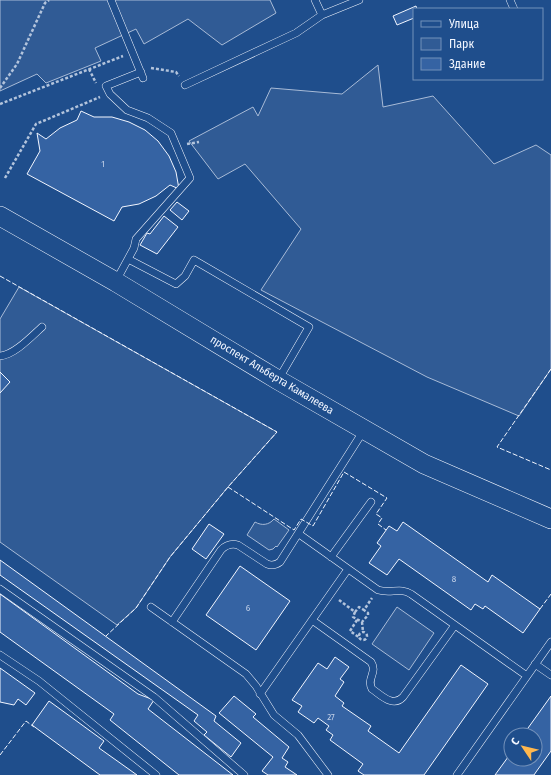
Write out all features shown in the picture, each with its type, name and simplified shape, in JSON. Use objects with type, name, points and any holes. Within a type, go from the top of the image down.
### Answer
[{"type":"main road","name":"проспект Альберта Камалеева","points":[[0,216],[116,282],[278,380],[424,464],[551,519]]},
{"type":"lane","points":[[111,0],[142,75],[106,86],[110,94],[127,110],[148,118],[171,133],[190,178],[136,239],[134,248],[116,282]]},
{"type":"lane","points":[[315,0],[322,15]]},
{"type":"lane","points":[[185,85],[296,33],[322,15],[359,0]]},
{"type":"lane","points":[[128,259],[176,284],[185,276],[194,260],[309,327],[278,380]]},
{"type":"lane","points":[[0,356],[7,355],[16,349],[42,327]]},
{"type":"lane","points":[[172,622],[224,547],[232,544],[238,545],[270,565],[274,565],[282,560],[364,430]]},
{"type":"lane","points":[[331,557],[371,502]]},
{"type":"lane","points":[[299,534],[378,590],[385,592],[399,590],[408,592],[527,676]]},
{"type":"lane","points":[[260,694],[348,569]]},
{"type":"lane","points":[[0,589],[154,697],[244,775]]},
{"type":"lane","points":[[151,607],[242,671],[253,682],[274,715],[298,735],[328,775]]},
{"type":"lane","points":[[312,620],[371,662],[374,670],[370,680],[372,689],[389,700],[395,702],[401,700],[455,625]]},
{"type":"lane","points":[[457,775],[551,642]]},
{"type":"lane","points":[[0,655],[39,681],[156,775]]},
{"type":"lane","points":[[535,664],[551,675]]},
{"type":"path","points":[[0,88],[17,64],[45,3],[49,0]]},
{"type":"path","points":[[0,104],[130,53],[146,68],[176,72],[185,85]]},
{"type":"path","points":[[5,178],[36,124],[103,96]]},
{"type":"path","points":[[364,610],[378,590]]},
{"type":"path","points":[[330,594],[355,612]]},
{"type":"path","points":[[357,620],[350,631],[364,640],[367,637],[366,633],[363,632],[362,622],[368,613],[359,607],[353,616],[362,622]]},
{"type":"path","points":[[360,638],[360,634],[363,632]]},
{"type":"green space","points":[[0,0],[270,0],[276,13],[222,45],[188,19],[144,44],[136,29],[95,48],[101,61],[46,83],[37,74],[0,91]]},
{"type":"green space","points":[[378,65],[383,107],[433,96],[494,164],[536,145],[551,155],[551,369],[519,416],[427,377],[261,290],[301,229],[245,164],[218,179],[189,141],[253,107],[258,116],[271,88],[342,94]]},
{"type":"green space","points":[[19,287],[277,432],[228,487],[170,557],[136,608],[117,625],[0,542],[0,319]]},
{"type":"green space","points":[[274,519],[289,530],[277,547],[276,546],[269,550],[247,535],[255,522],[265,524],[270,523]]},
{"type":"green space","points":[[397,607],[434,633],[409,670],[372,644]]},
{"type":"building","points":[[416,6],[417,8],[413,8],[413,18],[397,25],[393,16]]},
{"type":"building","points":[[81,111],[94,117],[112,117],[129,122],[145,130],[158,141],[169,156],[176,172],[179,189],[170,185],[156,196],[139,204],[122,207],[114,221],[27,174],[40,151],[37,133],[46,139],[60,128],[77,120]]},
{"type":"building","points":[[177,202],[189,211],[182,220],[170,210]]},
{"type":"building","points":[[164,216],[178,227],[157,254],[140,245],[147,233],[150,234]]},
{"type":"building","points":[[0,372],[10,382],[0,393]]},
{"type":"building","points":[[403,522],[488,582],[492,575],[540,609],[523,633],[485,606],[483,609],[475,604],[471,610],[399,559],[387,575],[369,563],[381,546],[377,543],[389,526],[397,531]]},
{"type":"building","points":[[209,524],[224,534],[206,559],[192,549]]},
{"type":"building","points":[[0,560],[216,716],[214,721],[241,743],[231,757],[204,735],[207,732],[194,721],[198,715],[0,575]]},
{"type":"building","points":[[240,566],[290,601],[256,650],[206,615]]},
{"type":"building","points":[[0,594],[138,694],[154,700],[148,709],[233,775],[179,775],[110,720],[114,714],[0,632]]},
{"type":"building","points":[[335,657],[349,667],[340,679],[344,682],[335,696],[344,703],[342,706],[371,726],[368,731],[399,753],[461,665],[488,684],[424,775],[364,775],[358,771],[363,764],[330,740],[333,735],[326,730],[329,726],[318,718],[314,723],[298,712],[302,706],[292,700],[318,663],[327,669]]},
{"type":"building","points":[[0,668],[35,693],[26,705],[18,699],[14,705],[0,702]]},
{"type":"building","points":[[234,696],[256,714],[253,717],[289,747],[282,758],[288,762],[285,767],[297,775],[268,775],[262,771],[273,757],[219,713]]},
{"type":"building","points":[[551,696],[551,751],[543,762],[543,727],[529,727]]},
{"type":"building","points":[[49,701],[104,741],[99,748],[137,775],[100,775],[32,725]]},
{"type":"building","points":[[503,764],[503,767],[540,767],[534,775],[495,775]]},
{"type":"fence","points":[[0,276],[277,432],[228,487],[170,557],[136,608],[106,636]]},
{"type":"fence","points":[[551,369],[497,447],[551,470]]},
{"type":"fence","points":[[228,487],[294,530],[301,519],[313,526],[344,472],[387,498],[376,514],[382,518],[378,524],[386,530]]},
{"type":"fence","points":[[540,609],[551,594]]},
{"type":"fence","points":[[0,755],[26,721],[34,727]]}]
